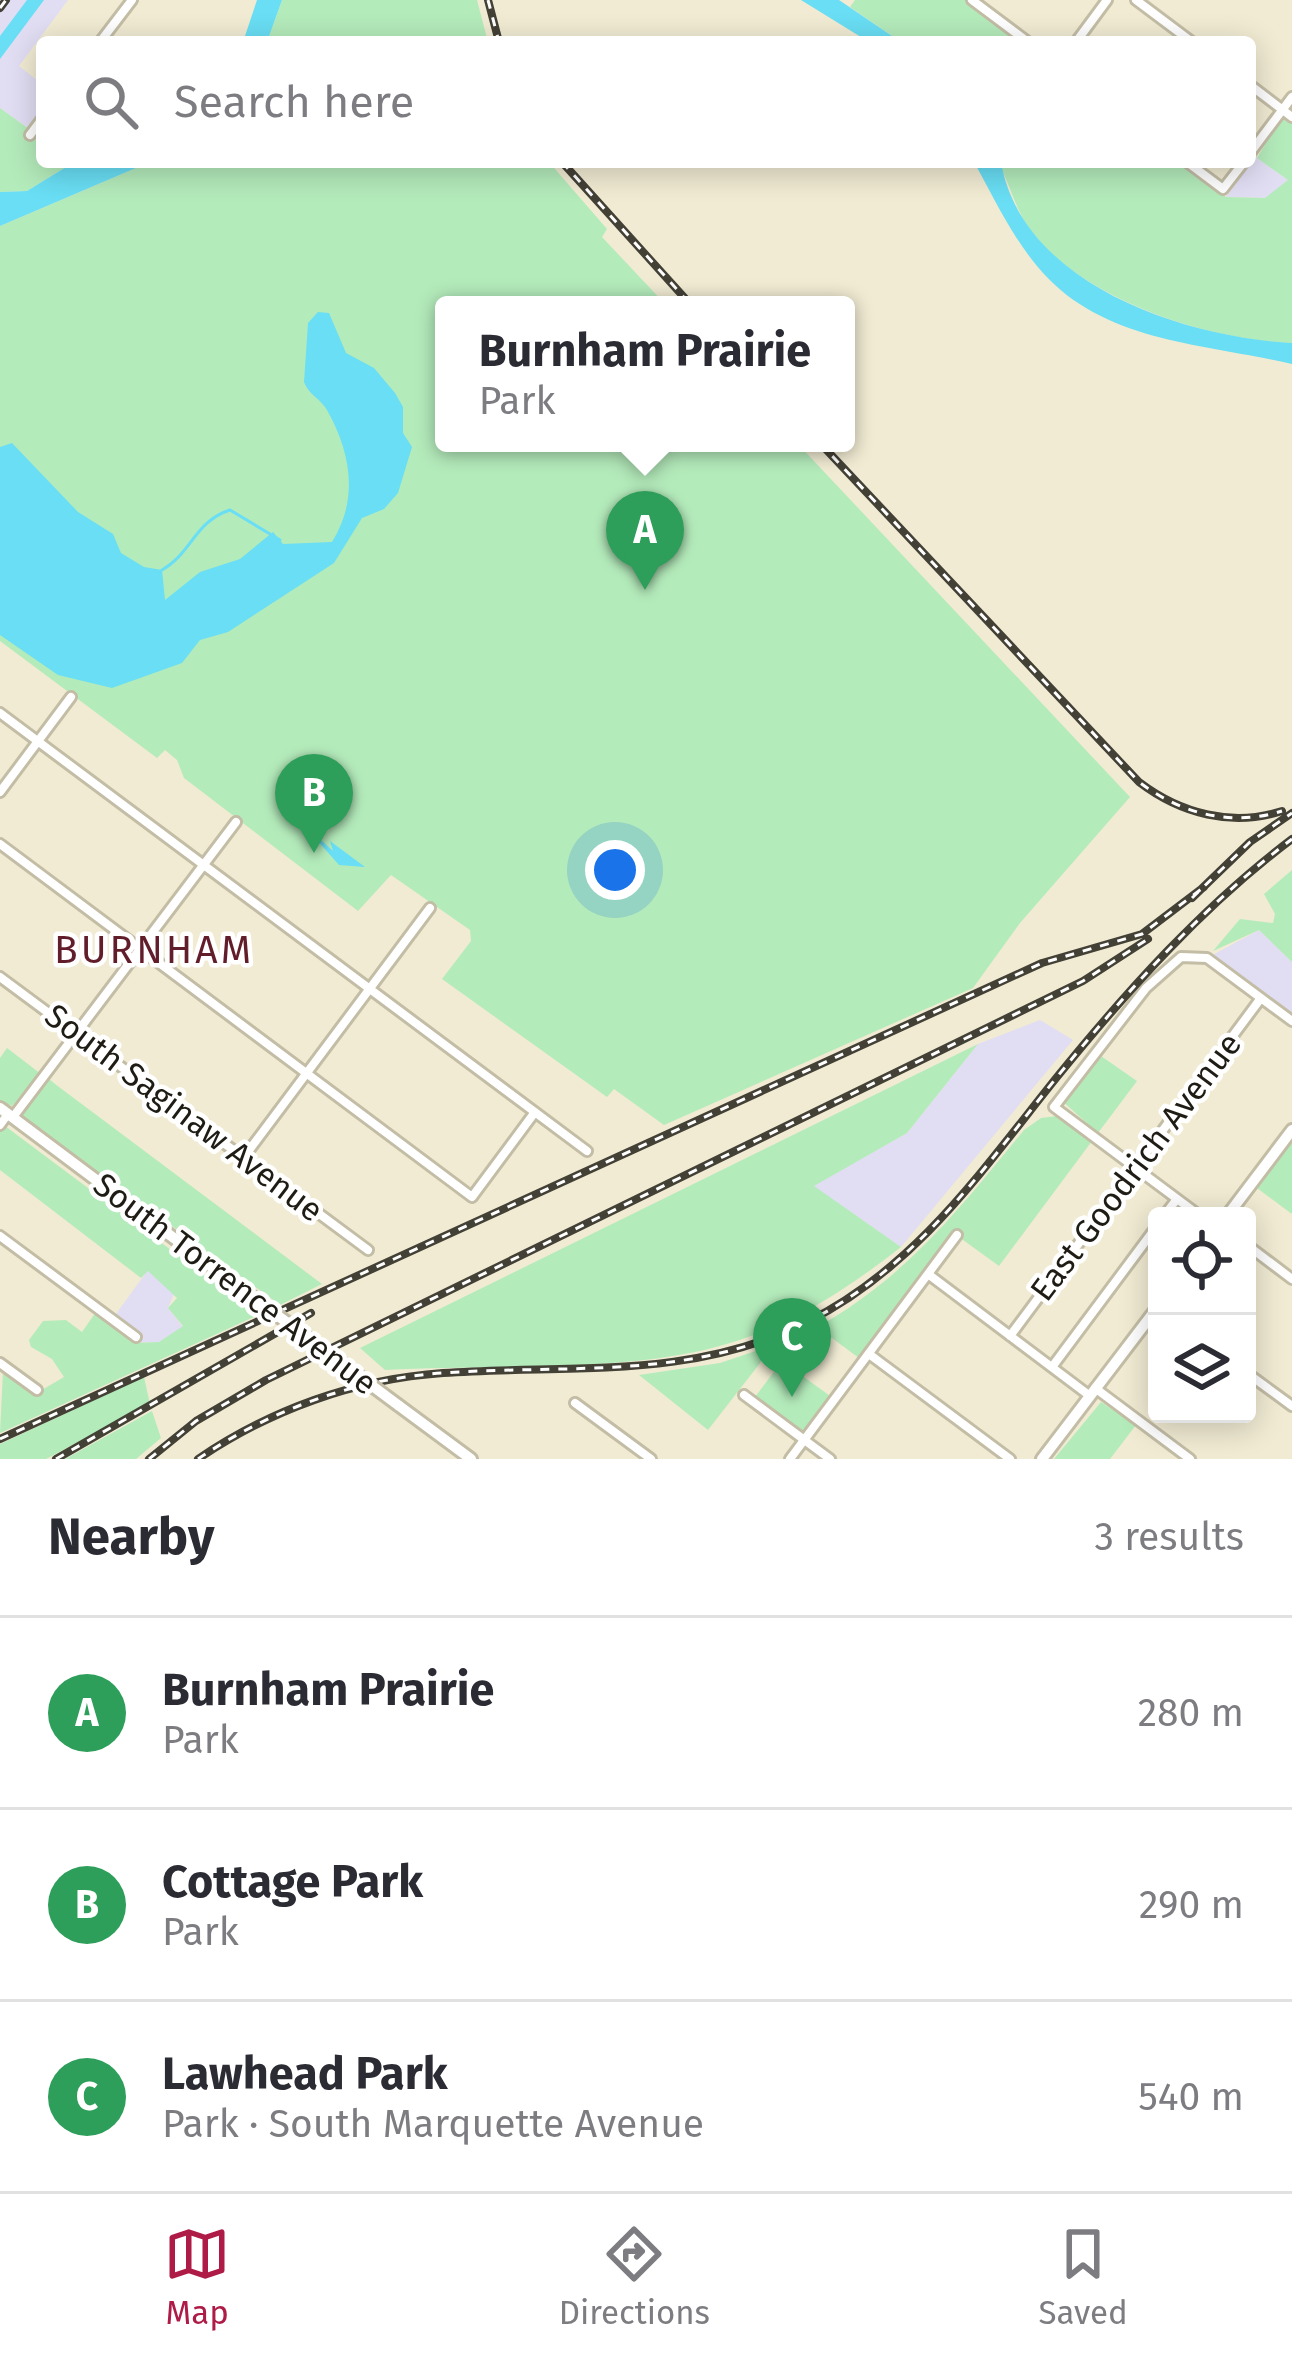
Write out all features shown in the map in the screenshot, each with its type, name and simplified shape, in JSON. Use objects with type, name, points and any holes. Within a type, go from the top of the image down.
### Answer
[{"type":"main road","name":"South Torrence Avenue","points":[[5,1116],[471,1459]]},
{"type":"main road","points":[[1234,1207],[1292,1130]]},
{"type":"main road","points":[[1042,1459],[1151,1315]]},
{"type":"street","points":[[105,36],[132,0]]},
{"type":"street","points":[[972,0],[1020,36]]},
{"type":"street","points":[[1080,36],[1107,0]]},
{"type":"street","points":[[1136,0],[1184,36]]},
{"type":"street","points":[[1256,90],[1292,117]]},
{"type":"street","points":[[1256,146],[1292,97]]},
{"type":"street","points":[[30,135],[36,127]]},
{"type":"street","points":[[1195,168],[1223,189],[1239,168]]},
{"type":"street","points":[[0,792],[71,697]]},
{"type":"street","points":[[0,712],[587,1151]]},
{"type":"street","points":[[5,1116],[77,1034],[236,822]]},
{"type":"street","points":[[0,844],[472,1197],[535,1112]]},
{"type":"street","points":[[244,1157],[430,908]]},
{"type":"street","points":[[1188,1207],[1054,1107],[1169,965],[1191,954],[1207,958],[1292,1021]]},
{"type":"street","name":"South Saginaw Avenue","points":[[0,977],[368,1250]]},
{"type":"street","name":"East Goodrich Avenue","points":[[1010,1336],[1262,998]]},
{"type":"street","points":[[1171,1207],[1177,1199]]},
{"type":"street","points":[[790,1459],[957,1235]]},
{"type":"street","points":[[0,1236],[136,1337]]},
{"type":"street","points":[[1052,1367],[1148,1238]]},
{"type":"street","points":[[1256,1252],[1292,1279]]},
{"type":"street","points":[[928,1274],[1052,1367],[1190,1459]]},
{"type":"street","points":[[869,1354],[1010,1459]]},
{"type":"street","points":[[0,1363],[37,1390]]},
{"type":"street","points":[[1256,1380],[1292,1406]]},
{"type":"street","points":[[744,1395],[830,1459]]},
{"type":"street","points":[[575,1403],[651,1459]]},
{"type":"shaded area","points":[[0,0],[68,0],[41,36],[36,36],[19,66],[36,79],[36,120],[29,129],[0,108]]},
{"type":"shaded area","points":[[1256,152],[1288,180],[1265,198],[1226,197],[1246,168],[1256,168]]},
{"type":"shaded area","points":[[1259,930],[1292,962],[1292,1021],[1207,958]]},
{"type":"shaded area","points":[[1040,1020],[1073,1040],[901,1247],[813,1186],[907,1133],[978,1044]]},
{"type":"shaded area","points":[[148,1270],[175,1292],[168,1308],[183,1327],[159,1342],[134,1343],[110,1322]]},
{"type":"green space","points":[[282,0],[477,0],[486,36],[269,36]]},
{"type":"green space","points":[[855,0],[965,0],[1012,36],[892,36],[850,7]]},
{"type":"green space","points":[[0,108],[29,129],[26,133],[32,137],[36,132],[36,168],[64,168],[27,191],[0,192]]},
{"type":"green space","points":[[1281,118],[1292,122],[1292,343],[1187,325],[1116,297],[1083,278],[1032,232],[1001,168],[1188,168],[1226,197],[1265,198],[1288,180],[1257,158]]},
{"type":"green space","points":[[136,168],[554,168],[607,229],[602,237],[658,296],[435,296],[435,452],[805,452],[1130,797],[1020,923],[973,988],[664,1125],[614,1089],[607,1097],[442,979],[471,941],[470,930],[391,875],[358,911],[184,778],[177,760],[165,750],[157,758],[0,641],[0,226]]},
{"type":"green space","points":[[1292,870],[1292,962],[1259,930],[1213,951],[1240,919],[1273,923],[1275,914],[1264,894]]},
{"type":"green space","points":[[978,1044],[907,1133],[814,1186],[901,1247],[791,1319],[716,1347],[595,1364],[385,1370],[360,1348]]},
{"type":"green space","points":[[7,1048],[41,1074],[12,1106],[0,1101],[0,1058]]},
{"type":"green space","points":[[1098,1054],[1137,1081],[1098,1133],[1061,1100]]},
{"type":"green space","points":[[48,1078],[322,1284],[280,1305],[20,1115]]},
{"type":"green space","points":[[1057,1116],[1092,1141],[999,1266],[952,1232],[859,1358],[817,1327],[905,1264],[1024,1130],[1041,1118]]},
{"type":"green space","points":[[5,1126],[258,1315],[0,1433],[3,1371],[35,1394],[64,1377],[52,1359],[31,1347],[29,1340],[43,1321],[66,1320],[82,1332],[96,1312],[134,1343],[159,1342],[183,1326],[168,1308],[177,1298],[148,1271],[141,1278],[0,1170],[0,1130]]},
{"type":"green space","points":[[1292,1139],[1292,1214],[1257,1188]]},
{"type":"green space","points":[[774,1345],[708,1430],[639,1375],[720,1363]]},
{"type":"green space","points":[[782,1361],[830,1396],[803,1432],[755,1397]]},
{"type":"green space","points":[[144,1377],[150,1404],[46,1459],[0,1459],[0,1444]]},
{"type":"green space","points":[[1101,1402],[1136,1425],[1110,1459],[1054,1459]]},
{"type":"green space","points":[[152,1411],[161,1438],[136,1459],[65,1459]]},
{"type":"water","points":[[27,0],[44,0],[0,59],[0,36]]},
{"type":"water","points":[[257,0],[282,0],[269,36],[245,36]]},
{"type":"water","points":[[801,0],[839,0],[892,36],[859,36]]},
{"type":"water","points":[[64,168],[136,168],[0,226],[0,192],[27,191]]},
{"type":"water","points":[[977,168],[1003,168],[1015,205],[1040,241],[1074,271],[1114,296],[1204,329],[1292,343],[1292,364],[1155,336],[1091,311],[1037,266]]},
{"type":"water","points":[[318,312],[329,313],[346,353],[374,368],[395,393],[403,407],[403,433],[412,447],[398,493],[384,509],[362,518],[334,563],[228,632],[200,640],[182,663],[112,688],[58,675],[0,635],[0,447],[12,443],[78,512],[113,534],[121,553],[144,567],[162,570],[165,600],[200,572],[240,559],[273,532],[283,544],[332,542],[346,509],[349,476],[335,426],[304,382],[308,323]]},
{"type":"water","points":[[300,821],[333,851],[330,841],[365,867],[339,865]]},
{"type":"waterway","points":[[162,570],[209,522],[230,510],[280,540]]},
{"type":"railway","points":[[0,8],[6,0]]},
{"type":"railway","points":[[488,0],[497,36]]},
{"type":"railway","points":[[567,168],[683,296]]},
{"type":"railway","points":[[828,452],[1139,782],[1172,802],[1208,814],[1244,818],[1282,811]]},
{"type":"railway","points":[[1192,898],[1250,842],[1292,813]]},
{"type":"railway","points":[[198,1459],[284,1412],[378,1382],[443,1373],[673,1362],[763,1341],[846,1300],[882,1274],[945,1214],[1138,982],[1228,892],[1292,839]]},
{"type":"railway","points":[[0,1439],[1042,963],[1142,934],[1204,887]]},
{"type":"railway","points":[[149,1459],[196,1421],[266,1380],[1083,981],[1148,939]]},
{"type":"railway","points":[[56,1459],[311,1313]]},
{"type":"place","name":"Burnham Prairie","points":[[645,590]]},
{"type":"place","name":"Cottage Park","points":[[314,853]]},
{"type":"place","name":"Lawhead Park","points":[[792,1397]]},
{"type":"district","name":"BURNHAM","points":[[154,950]]}]
